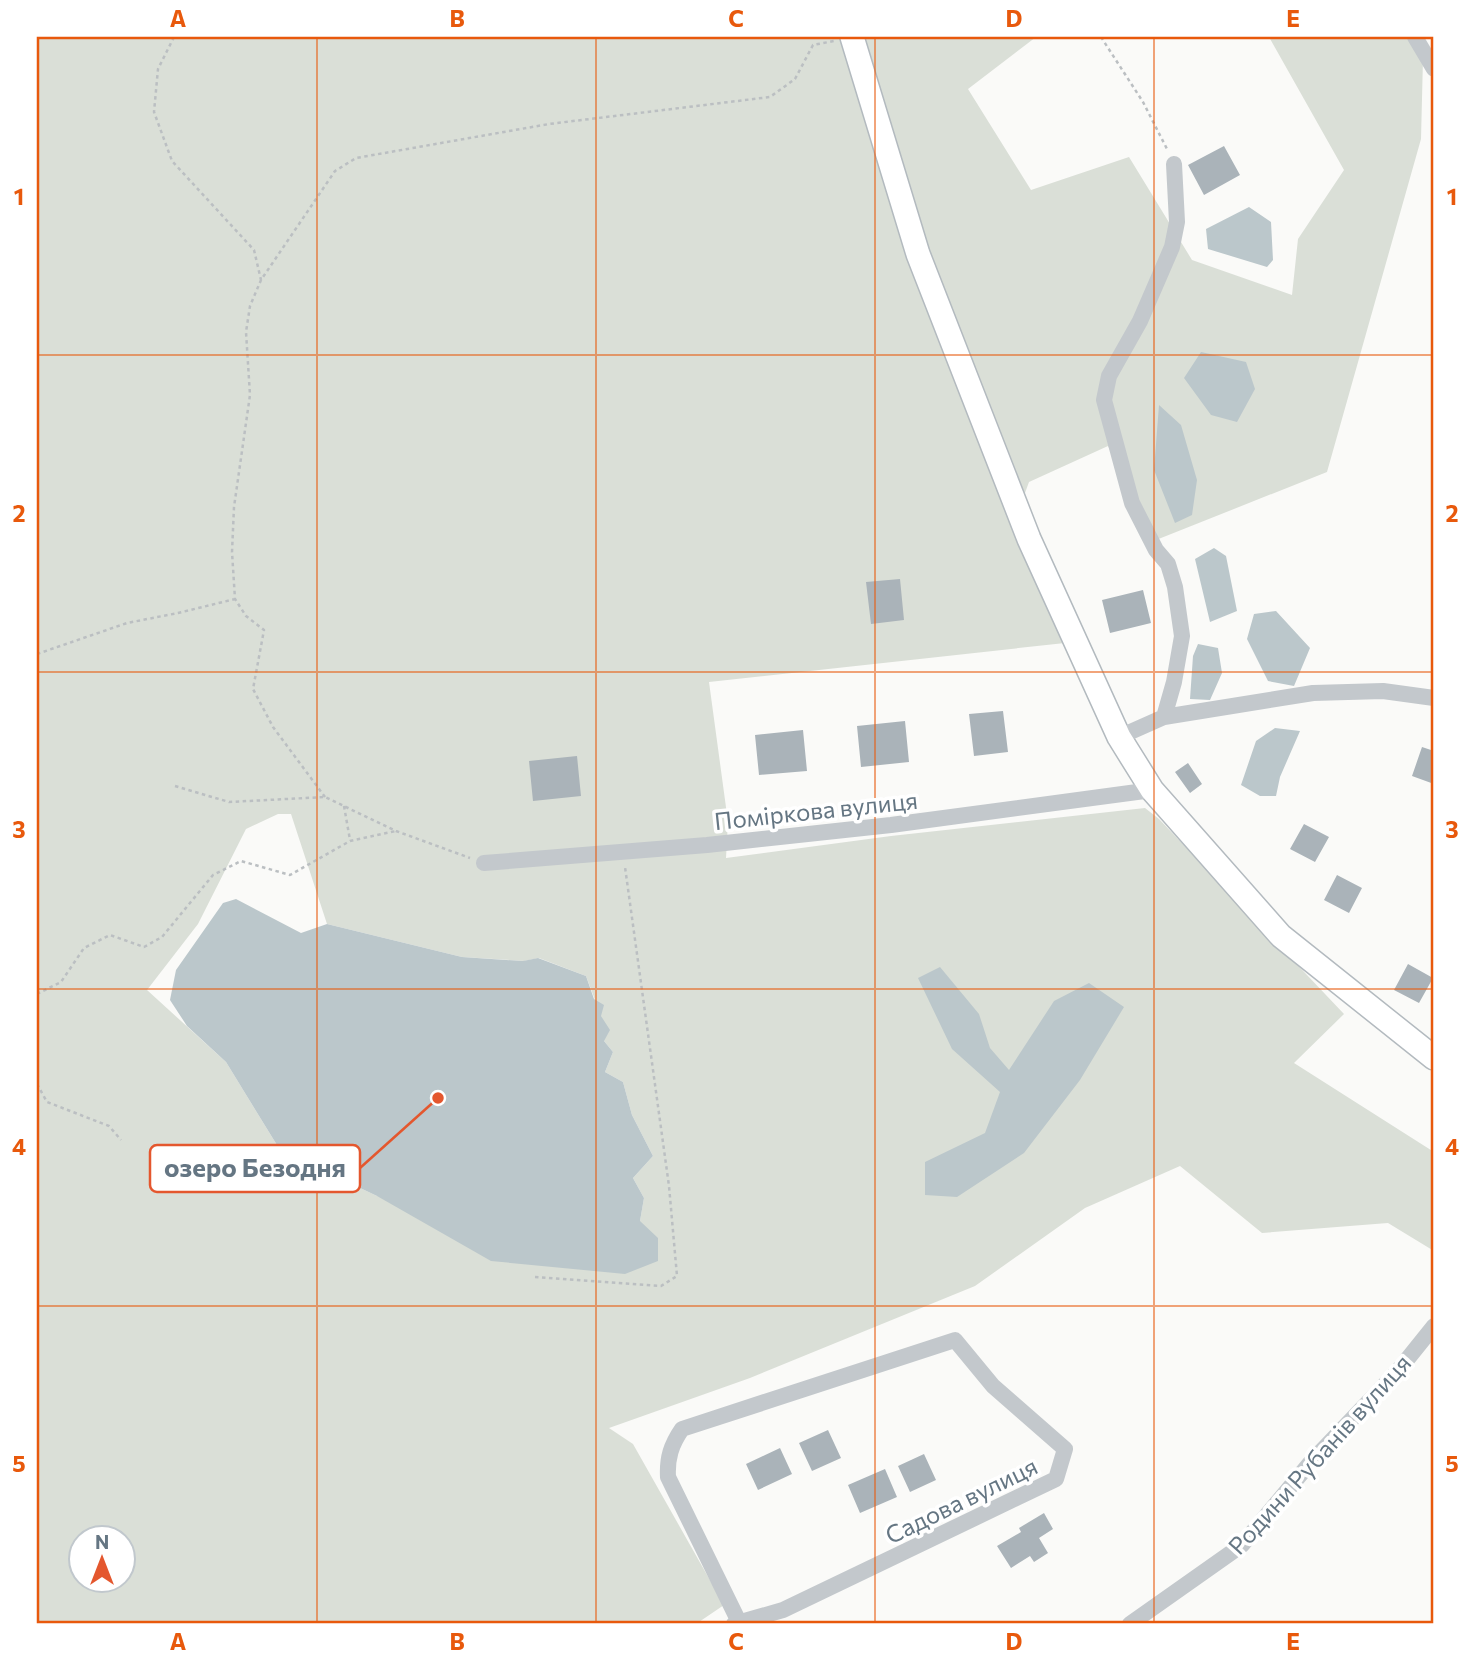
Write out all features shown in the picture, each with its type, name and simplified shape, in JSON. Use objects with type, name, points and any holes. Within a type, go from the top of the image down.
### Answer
[{"type":"street","points":[[852,37],[918,254],[1029,539],[1119,737],[1152,790],[1281,936],[1434,1058]]},
{"type":"street","points":[[1415,37],[1434,69]]},
{"type":"street","points":[[1164,717],[1174,682],[1182,636],[1175,587],[1168,564],[1156,550],[1132,503],[1104,400],[1109,376],[1140,321],[1172,247],[1177,222],[1174,164]]},
{"type":"street","points":[[1119,737],[1164,717],[1313,693],[1383,691],[1434,698]]},
{"type":"street","name":"Поміркова вулиця","points":[[484,863],[707,845],[891,825],[1152,790]]},
{"type":"street","name":"Родини Рубанів вулиця","points":[[1130,1624],[1242,1545],[1310,1463],[1397,1371],[1434,1326]]},
{"type":"street","name":"Садова вулиця","points":[[955,1340],[993,1386],[1065,1449],[1056,1479],[783,1610],[736,1623],[668,1476],[667,1461],[682,1429],[955,1340]]},
{"type":"path","points":[[174,37],[158,69],[154,112],[172,160],[254,250],[261,280]]},
{"type":"path","points":[[484,863],[396,831],[325,797],[273,727],[253,689],[264,630],[246,615],[235,599],[233,552],[234,507],[250,395],[246,332],[250,306],[261,280],[335,171],[356,158],[549,124],[770,97],[795,79],[813,45],[852,37]]},
{"type":"path","points":[[1101,37],[1143,102],[1174,164]]},
{"type":"path","points":[[37,654],[127,623],[235,599]]},
{"type":"path","points":[[175,786],[229,802],[325,797]]},
{"type":"path","points":[[344,806],[350,841]]},
{"type":"path","points":[[37,993],[61,982],[84,948],[110,935],[144,947],[162,937],[213,876],[241,861],[290,876],[350,841],[396,831]]},
{"type":"path","points":[[535,1277],[661,1286],[677,1276],[669,1186],[623,850]]},
{"type":"path","points":[[37,1084],[47,1102],[109,1126],[121,1140]]},
{"type":"shaded area","points":[[37,37],[1036,37],[968,89],[1031,190],[1129,157],[1192,260],[1292,295],[1298,239],[1344,170],[1269,37],[1410,37],[1423,58],[1421,139],[1327,472],[1156,540],[1108,446],[1029,482],[1018,512],[1065,643],[709,682],[728,822],[726,858],[891,836],[1145,808],[1159,819],[1344,1014],[1294,1063],[1434,1152],[1434,1251],[1388,1223],[1262,1233],[1180,1166],[1085,1208],[975,1286],[750,1378],[609,1428],[633,1444],[724,1605],[696,1624],[37,1624]],"holes":[[[278,814],[291,814],[327,924],[462,957],[524,961],[539,958],[586,976],[601,1016],[604,1041],[613,1052],[605,1072],[623,1082],[632,1115],[653,1156],[633,1178],[644,1198],[640,1221],[377,1196],[280,1150],[226,1062],[147,990],[198,924],[246,829]]]},
{"type":"shaded area","points":[[1249,207],[1271,222],[1273,260],[1267,267],[1208,249],[1206,229]]},
{"type":"shaded area","points":[[1201,352],[1246,362],[1255,389],[1237,422],[1211,415],[1184,378]]},
{"type":"shaded area","points":[[1159,405],[1181,425],[1197,480],[1192,515],[1175,523],[1154,470]]},
{"type":"shaded area","points":[[1214,548],[1226,556],[1237,611],[1210,622],[1195,559]]},
{"type":"shaded area","points":[[1276,611],[1310,648],[1294,686],[1268,681],[1247,639],[1254,614]]},
{"type":"shaded area","points":[[1198,644],[1218,648],[1222,673],[1210,700],[1190,699],[1193,656]]},
{"type":"shaded area","points":[[1275,728],[1300,731],[1280,777],[1276,796],[1260,796],[1241,785],[1256,741]]},
{"type":"shaded area","points":[[236,899],[301,933],[327,924],[462,957],[523,961],[538,958],[586,976],[594,999],[604,1005],[601,1016],[610,1030],[604,1041],[613,1052],[605,1072],[623,1082],[632,1115],[653,1156],[633,1178],[644,1198],[640,1221],[658,1238],[658,1261],[625,1274],[491,1261],[377,1196],[280,1150],[226,1062],[187,1026],[170,1000],[176,970],[223,903]]},
{"type":"shaded area","points":[[940,967],[979,1014],[990,1048],[1009,1070],[1054,1001],[1089,983],[1124,1007],[1080,1080],[1024,1153],[957,1197],[925,1195],[925,1162],[985,1133],[1000,1092],[952,1049],[918,978]]},
{"type":"building","points":[[1224,146],[1240,175],[1204,195],[1188,165]]},
{"type":"building","points":[[900,579],[904,620],[871,624],[866,582]]},
{"type":"building","points":[[1143,590],[1151,623],[1110,633],[1102,600]]},
{"type":"building","points":[[1003,711],[1008,752],[974,756],[969,714]]},
{"type":"building","points":[[905,721],[909,762],[861,767],[857,726]]},
{"type":"building","points":[[803,730],[807,771],[759,775],[755,735]]},
{"type":"building","points":[[1422,747],[1434,751],[1434,784],[1412,776]]},
{"type":"building","points":[[577,756],[581,796],[533,801],[529,761]]},
{"type":"building","points":[[1188,763],[1202,784],[1190,793],[1175,772]]},
{"type":"building","points":[[1304,824],[1329,837],[1315,862],[1290,849]]},
{"type":"building","points":[[1337,875],[1362,888],[1349,913],[1324,900]]},
{"type":"building","points":[[1408,964],[1433,978],[1419,1003],[1394,990]]},
{"type":"building","points":[[828,1430],[841,1458],[812,1471],[799,1443]]},
{"type":"building","points":[[780,1448],[792,1474],[758,1490],[746,1464]]},
{"type":"building","points":[[924,1454],[936,1480],[910,1492],[898,1466]]},
{"type":"building","points":[[885,1469],[897,1497],[860,1513],[848,1485]]},
{"type":"building","points":[[1044,1513],[1053,1529],[1039,1538],[1048,1553],[1034,1562],[1030,1556],[1011,1568],[997,1546],[1021,1532],[1019,1528]]},
{"type":"place","name":"озеро Безодня","points":[[438,1098]]}]
